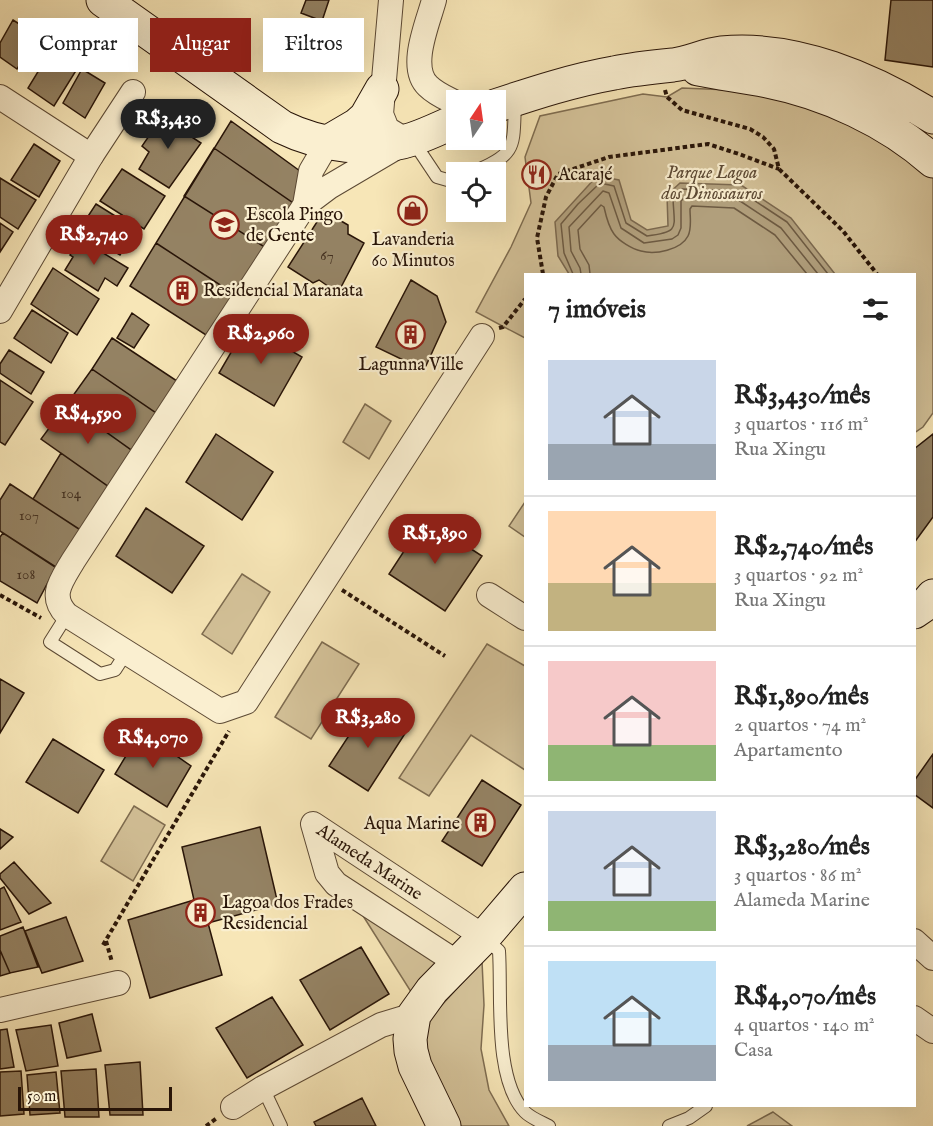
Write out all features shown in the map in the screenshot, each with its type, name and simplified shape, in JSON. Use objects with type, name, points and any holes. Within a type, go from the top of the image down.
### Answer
[{"type":"street","points":[[103,0],[282,127],[300,136],[328,142],[377,146],[409,140]]},
{"type":"street","points":[[391,0],[382,89],[383,121],[387,129],[409,140]]},
{"type":"street","points":[[434,0],[419,53],[420,74],[426,85],[446,97]]},
{"type":"street","points":[[506,103],[588,78],[668,66],[721,53],[773,55],[830,68],[908,101],[933,117]]},
{"type":"street","points":[[668,66],[768,81],[827,98],[890,129],[933,161]]},
{"type":"street","points":[[305,205],[311,171],[328,142],[366,117],[382,89]]},
{"type":"street","points":[[0,311],[91,156],[133,92]]},
{"type":"street","points":[[0,97],[91,156]]},
{"type":"street","points":[[446,125],[409,140],[338,182],[305,205],[73,561],[57,594],[63,611],[220,711],[246,702],[482,336]]},
{"type":"street","points":[[489,595],[524,617]]},
{"type":"street","name":"Alameda Marine","points":[[459,964],[336,884],[327,873],[313,824],[484,937]]},
{"type":"street","points":[[441,1125],[415,1066],[411,1051],[410,1039],[414,1015],[432,990],[484,937],[524,890]]},
{"type":"street","points":[[916,943],[933,958]]},
{"type":"street","points":[[0,1010],[118,983]]},
{"type":"street","points":[[233,1107],[263,1088],[381,1025],[414,1015]]},
{"type":"street","points":[[916,1018],[933,1031]]},
{"type":"lane","points":[[498,162],[508,152],[513,139],[506,108]]},
{"type":"lane","points":[[409,140],[437,177],[446,180]]},
{"type":"lane","points":[[63,611],[50,642],[100,674],[115,670],[126,653]]},
{"type":"lane","points":[[484,937],[498,951],[499,1013],[510,1083],[515,1098],[526,1113],[549,1126]]},
{"type":"lane","points":[[263,1088],[281,1126]]},
{"type":"lane","points":[[669,1126],[689,1118],[705,1107]]},
{"type":"path","points":[[668,66],[667,97],[682,110],[750,129],[763,137],[774,149],[779,169]]},
{"type":"path","points":[[543,273],[537,238],[546,197],[558,174],[609,157],[708,144],[779,169],[843,231],[876,273]]},
{"type":"path","points":[[482,336],[503,327],[524,299]]},
{"type":"path","points":[[342,590],[444,656]]},
{"type":"path","points":[[0,595],[40,618],[63,611]]},
{"type":"path","points":[[103,945],[246,702]]},
{"type":"green space","name":"Parque Lagoa dos Dinossauros","points":[[682,88],[730,90],[803,100],[897,145],[927,169],[933,177],[933,413],[923,427],[916,432],[916,273],[524,273],[524,337],[476,312],[511,247],[531,203],[525,157],[540,116],[643,94],[667,97]]},
{"type":"green space","points":[[365,404],[391,421],[369,459],[343,442]]},
{"type":"green space","points":[[524,504],[524,536],[509,526]]},
{"type":"green space","points":[[242,574],[270,592],[232,654],[202,634]]},
{"type":"green space","points":[[322,642],[359,664],[311,739],[275,717]]},
{"type":"green space","points":[[487,644],[524,665],[524,769],[471,735],[429,796],[399,778]]},
{"type":"green space","points":[[134,806],[165,825],[133,881],[101,861]]},
{"type":"green space","points":[[360,911],[438,964],[413,995]]},
{"type":"green space","points":[[482,961],[484,1005],[481,1049],[489,1090],[509,1126],[461,1126],[422,1045],[430,1018]]},
{"type":"green space","points":[[773,1112],[792,1126],[747,1126]]},
{"type":"water","points":[[597,176],[619,180],[631,220],[647,230],[668,226],[667,195],[680,183],[741,185],[791,218],[834,273],[568,273],[558,256],[555,222]]},
{"type":"building","points":[[306,0],[329,0],[323,18],[314,18],[301,13]]},
{"type":"building","points":[[891,0],[933,0],[933,67],[885,60]]},
{"type":"building","points":[[13,20],[18,23],[17,69],[0,57],[0,43]]},
{"type":"building","points":[[38,72],[75,72],[54,106],[28,88]]},
{"type":"building","points":[[80,72],[87,72],[105,83],[85,118],[63,103]]},
{"type":"building","points":[[167,110],[184,119],[178,128],[201,143],[169,188],[139,169],[149,152],[142,146]]},
{"type":"building","name":"Escola Pingo de Gente","points":[[231,121],[300,171],[296,205],[234,294],[156,243]]},
{"type":"building","points":[[34,144],[60,161],[39,197],[11,180]]},
{"type":"building","points":[[214,148],[296,205],[266,248],[184,196]]},
{"type":"building","points":[[122,169],[165,196],[144,229],[100,201]]},
{"type":"building","points":[[0,178],[36,200],[18,229],[0,217]]},
{"type":"building","points":[[96,204],[136,229],[120,255],[79,230]]},
{"type":"building","points":[[324,211],[348,225],[348,234],[364,243],[338,293],[319,280],[313,283],[288,267]]},
{"type":"building","points":[[0,223],[13,232],[0,252]]},
{"type":"building","points":[[80,239],[128,268],[117,286],[105,278],[98,291],[65,270],[73,257],[70,255]]},
{"type":"building","name":"Residencial Maranata","points":[[156,243],[234,294],[206,335],[130,286]]},
{"type":"building","points":[[53,268],[99,299],[77,335],[31,304]]},
{"type":"building","name":"Lagunna Ville","points":[[411,280],[437,296],[446,322],[424,370],[376,347]]},
{"type":"building","points":[[32,310],[68,333],[51,363],[14,338]]},
{"type":"building","points":[[132,313],[149,325],[134,348],[117,338]]},
{"type":"building","points":[[247,325],[302,357],[274,406],[219,373]]},
{"type":"building","points":[[112,338],[180,383],[159,415],[92,369]]},
{"type":"building","points":[[9,350],[44,372],[31,394],[0,373],[0,364]]},
{"type":"building","points":[[92,369],[159,415],[134,452],[67,404]]},
{"type":"building","points":[[0,380],[33,402],[5,445],[0,442]]},
{"type":"building","points":[[67,404],[134,452],[109,487],[41,439]]},
{"type":"building","points":[[216,434],[273,472],[242,520],[186,482]]},
{"type":"building","points":[[933,434],[933,517],[916,540],[916,447]]},
{"type":"building","points":[[61,453],[109,487],[82,531],[33,499]]},
{"type":"building","points":[[10,484],[82,531],[58,569],[0,531],[0,500]]},
{"type":"building","points":[[146,508],[204,546],[172,593],[116,556]]},
{"type":"building","points":[[425,519],[482,556],[445,611],[389,574]]},
{"type":"building","points":[[3,533],[56,567],[37,603],[0,581],[0,537]]},
{"type":"building","points":[[0,679],[24,693],[0,733]]},
{"type":"building","points":[[367,708],[406,732],[368,791],[329,766]]},
{"type":"building","points":[[141,731],[191,766],[167,807],[115,774]]},
{"type":"building","points":[[53,739],[104,770],[78,813],[26,782]]},
{"type":"building","points":[[933,754],[933,808],[916,795],[916,778]]},
{"type":"building","name":"Aqua Marine","points":[[482,780],[521,805],[482,866],[442,841]]},
{"type":"building","name":"Lagoa dos Frades Residencial","points":[[260,827],[278,904],[208,923],[222,975],[150,998],[128,920],[194,900],[182,847]]},
{"type":"building","points":[[0,829],[13,837],[0,849]]},
{"type":"building","points":[[14,862],[51,903],[29,914],[0,878],[0,874]]},
{"type":"building","points":[[4,887],[21,922],[0,930],[0,889]]},
{"type":"building","points":[[66,917],[83,961],[42,973],[25,931]]},
{"type":"building","points":[[23,927],[38,967],[10,973],[0,950],[0,936]]},
{"type":"building","points":[[361,947],[389,994],[330,1030],[300,980]]},
{"type":"building","points":[[0,950],[10,973],[0,976]]},
{"type":"building","points":[[272,997],[303,1045],[247,1078],[216,1028]]},
{"type":"building","points":[[92,1014],[101,1051],[67,1058],[59,1023]]},
{"type":"building","points":[[51,1025],[58,1066],[26,1071],[16,1030]]},
{"type":"building","points":[[7,1029],[14,1067],[0,1069],[0,1030]]},
{"type":"building","points":[[140,1062],[143,1115],[110,1115],[105,1065]]},
{"type":"building","points":[[96,1069],[99,1117],[65,1117],[61,1071]]},
{"type":"building","points":[[21,1071],[24,1114],[0,1116],[0,1072]]},
{"type":"building","points":[[56,1072],[60,1113],[30,1115],[27,1075]]},
{"type":"building","points":[[362,1098],[376,1126],[316,1126],[314,1122]]},
{"type":"place","name":"Acarajé","points":[[537,174]]},
{"type":"place","name":"Lavanderia 60 Minutos","points":[[413,210]]},
{"type":"place","name":"Escola Pingo de Gente","points":[[225,224]]},
{"type":"place","name":"Residencial Maranata","points":[[182,290]]},
{"type":"place","name":"Lagunna Ville","points":[[411,335]]},
{"type":"place","name":"Aqua Marine","points":[[481,823]]},
{"type":"place","name":"Lagoa dos Frades Residencial","points":[[201,912]]}]
